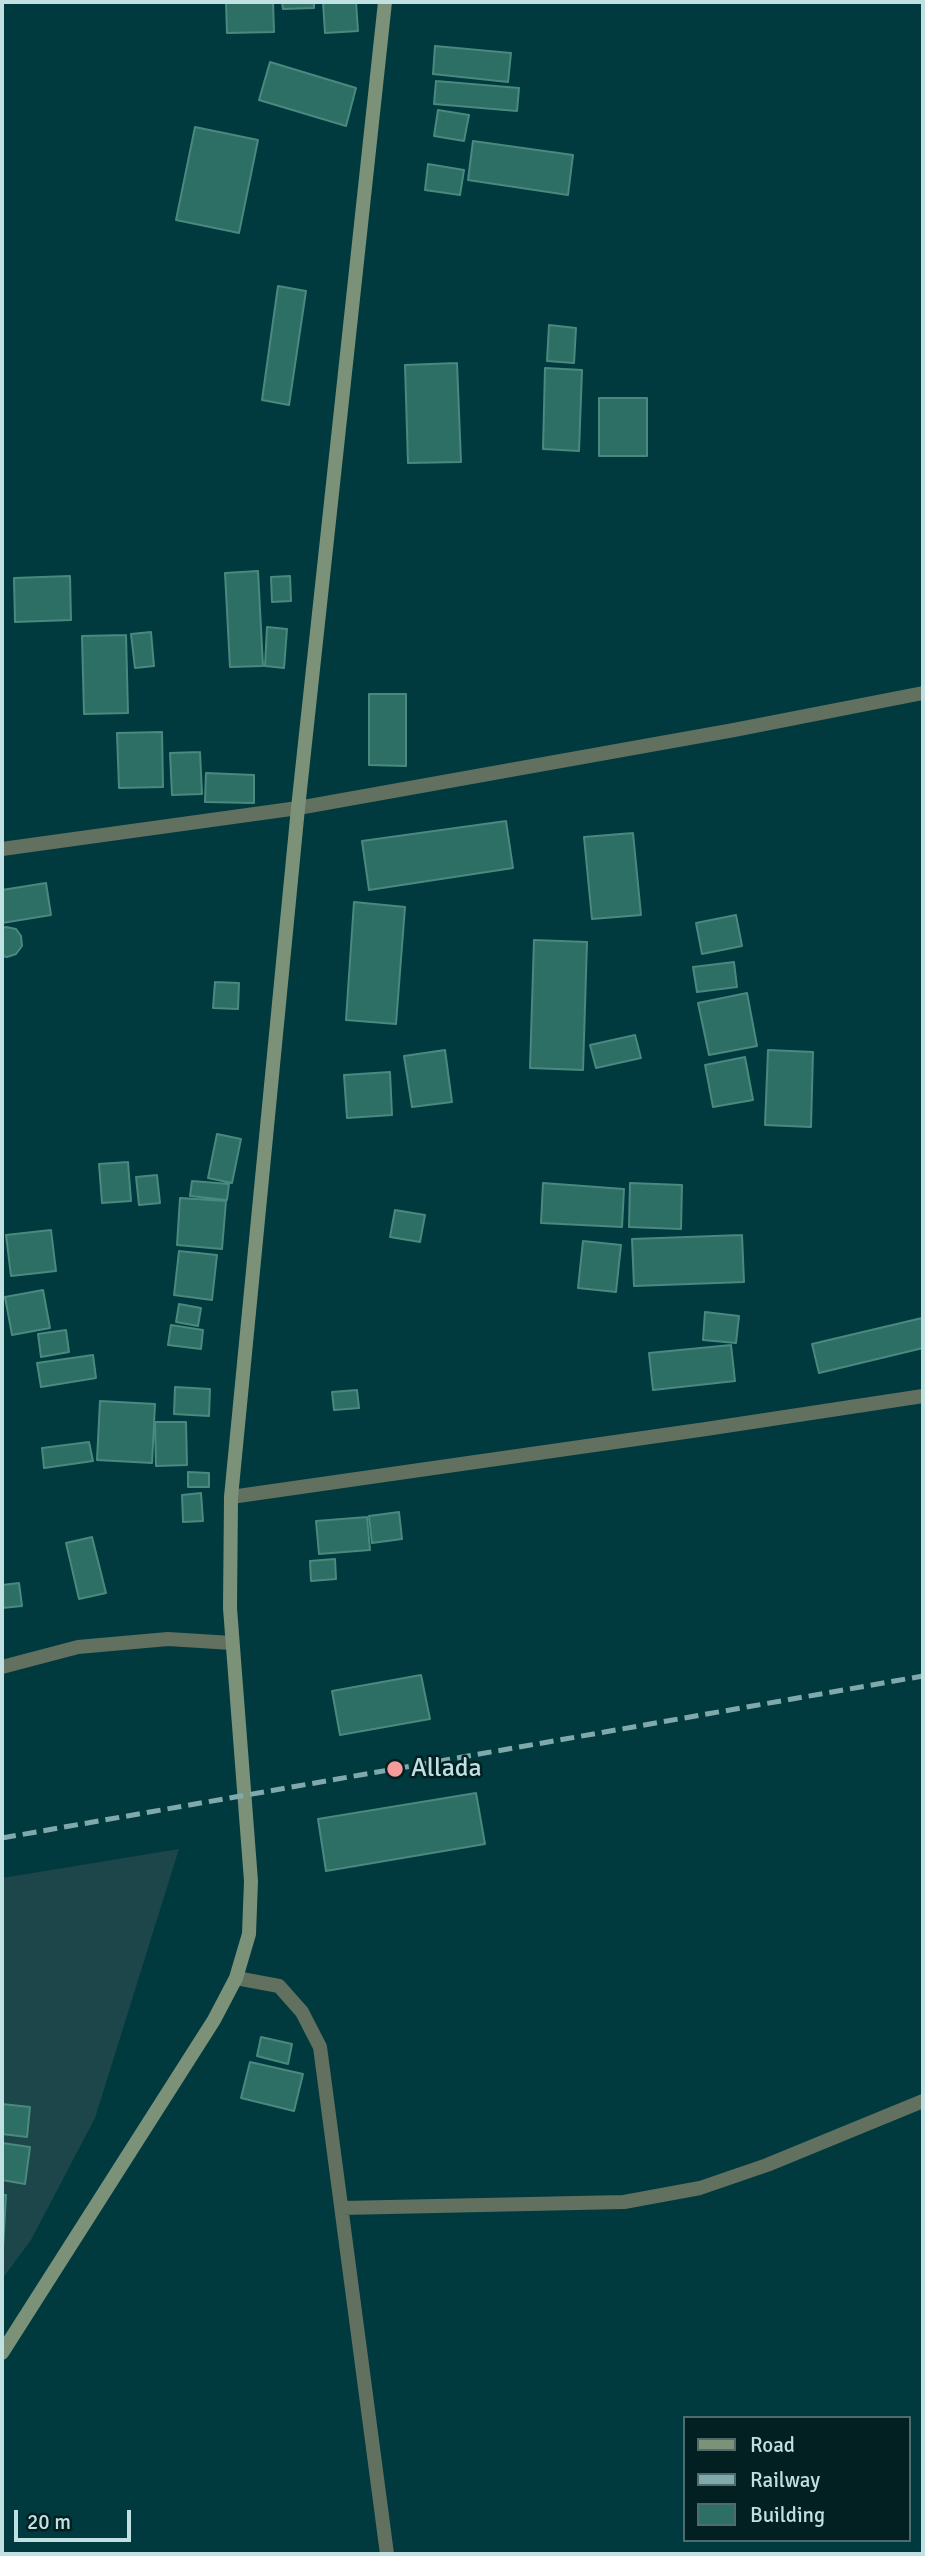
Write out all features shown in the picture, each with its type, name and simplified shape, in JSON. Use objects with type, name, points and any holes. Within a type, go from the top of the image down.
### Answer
[{"type":"main road","points":[[2,2353],[214,2020],[236,1978],[249,1934],[251,1881],[232,1643],[231,1497],[298,808],[385,2]]},
{"type":"street","points":[[2,849],[298,808],[734,730],[923,693]]},
{"type":"street","points":[[231,1497],[923,1396]]},
{"type":"street","points":[[2,1667],[78,1647],[168,1639],[232,1643]]},
{"type":"street","points":[[236,1978],[279,1986],[302,2012],[320,2047],[387,2554]]},
{"type":"street","points":[[342,2208],[624,2202],[700,2188],[767,2165],[923,2101]]},
{"type":"shaded area","points":[[179,1849],[95,2118],[31,2240],[2,2279],[2,1878]]},
{"type":"building","points":[[226,2],[273,2],[274,32],[227,33]]},
{"type":"building","points":[[282,2],[314,2],[314,8],[283,9]]},
{"type":"building","points":[[323,2],[356,2],[358,31],[325,33]]},
{"type":"building","points":[[435,46],[511,53],[508,82],[433,74]]},
{"type":"building","points":[[270,62],[356,88],[346,126],[259,100]]},
{"type":"building","points":[[436,81],[519,88],[517,111],[434,104]]},
{"type":"building","points":[[438,110],[469,115],[464,141],[434,136]]},
{"type":"building","points":[[195,127],[258,140],[239,233],[176,220]]},
{"type":"building","points":[[473,141],[573,155],[568,195],[468,180]]},
{"type":"building","points":[[428,164],[464,170],[460,195],[425,190]]},
{"type":"building","points":[[278,286],[306,291],[289,405],[262,400]]},
{"type":"building","points":[[549,325],[576,328],[574,363],[547,361]]},
{"type":"building","points":[[457,363],[461,462],[408,463],[405,365]]},
{"type":"building","points":[[545,368],[582,370],[579,451],[543,449]]},
{"type":"building","points":[[599,398],[647,398],[647,456],[599,456]]},
{"type":"building","points":[[258,571],[263,666],[230,667],[225,573]]},
{"type":"building","points":[[70,576],[71,620],[15,622],[14,578]]},
{"type":"building","points":[[290,576],[291,601],[272,602],[271,577]]},
{"type":"building","points":[[267,627],[287,629],[284,668],[265,666]]},
{"type":"building","points":[[151,632],[154,666],[135,668],[131,634]]},
{"type":"building","points":[[126,635],[128,713],[84,714],[82,636]]},
{"type":"building","points":[[369,694],[406,694],[406,766],[369,765]]},
{"type":"building","points":[[162,732],[163,787],[119,788],[117,733]]},
{"type":"building","points":[[200,752],[202,794],[172,795],[170,753]]},
{"type":"building","points":[[206,773],[254,775],[254,803],[205,802]]},
{"type":"building","points":[[506,821],[513,868],[369,890],[362,841]]},
{"type":"building","points":[[633,833],[641,915],[592,919],[584,837]]},
{"type":"building","points":[[46,883],[51,915],[2,923],[2,890]]},
{"type":"building","points":[[354,902],[405,907],[396,1024],[346,1020]]},
{"type":"building","points":[[736,915],[742,946],[702,954],[696,923]]},
{"type":"building","points":[[2,928],[16,929],[21,936],[22,946],[16,954],[7,957],[2,956]]},
{"type":"building","points":[[534,940],[587,942],[583,1070],[530,1068]]},
{"type":"building","points":[[734,962],[737,987],[697,992],[693,967]]},
{"type":"building","points":[[215,982],[239,983],[238,1009],[213,1008]]},
{"type":"building","points":[[747,993],[757,1046],[709,1055],[698,1003]]},
{"type":"building","points":[[635,1035],[641,1058],[596,1068],[590,1045]]},
{"type":"building","points":[[445,1050],[452,1102],[412,1107],[404,1056]]},
{"type":"building","points":[[768,1050],[813,1052],[811,1127],[765,1125]]},
{"type":"building","points":[[745,1057],[753,1100],[713,1107],[705,1065]]},
{"type":"building","points":[[390,1072],[392,1115],[347,1118],[344,1075]]},
{"type":"building","points":[[217,1134],[241,1139],[232,1183],[208,1178]]},
{"type":"building","points":[[128,1162],[131,1201],[102,1203],[99,1164]]},
{"type":"building","points":[[157,1175],[160,1203],[139,1205],[136,1177]]},
{"type":"building","points":[[192,1181],[229,1184],[227,1200],[190,1196]]},
{"type":"building","points":[[543,1183],[624,1189],[622,1227],[541,1223]]},
{"type":"building","points":[[630,1183],[682,1185],[681,1229],[629,1227]]},
{"type":"building","points":[[180,1198],[226,1201],[222,1249],[177,1245]]},
{"type":"building","points":[[395,1210],[425,1215],[420,1242],[390,1237]]},
{"type":"building","points":[[51,1230],[56,1271],[11,1276],[6,1235]]},
{"type":"building","points":[[742,1235],[744,1282],[634,1286],[632,1239]]},
{"type":"building","points":[[583,1241],[621,1245],[616,1292],[578,1288]]},
{"type":"building","points":[[179,1251],[217,1255],[212,1300],[174,1295]]},
{"type":"building","points":[[43,1290],[50,1328],[12,1335],[5,1297]]},
{"type":"building","points":[[179,1304],[201,1308],[198,1326],[176,1322]]},
{"type":"building","points":[[705,1312],[739,1316],[736,1343],[703,1340]]},
{"type":"building","points":[[922,1318],[923,1348],[819,1373],[812,1344]]},
{"type":"building","points":[[171,1325],[203,1330],[201,1349],[168,1345]]},
{"type":"building","points":[[66,1330],[69,1352],[41,1357],[38,1334]]},
{"type":"building","points":[[731,1345],[735,1381],[653,1390],[649,1353]]},
{"type":"building","points":[[93,1355],[96,1378],[41,1387],[37,1363]]},
{"type":"building","points":[[175,1387],[210,1389],[209,1416],[174,1414]]},
{"type":"building","points":[[357,1390],[359,1408],[334,1410],[332,1392]]},
{"type":"building","points":[[100,1401],[155,1404],[152,1463],[97,1460]]},
{"type":"building","points":[[155,1422],[186,1422],[187,1465],[156,1466]]},
{"type":"building","points":[[89,1442],[93,1461],[44,1468],[42,1448]]},
{"type":"building","points":[[188,1472],[209,1473],[209,1487],[188,1487]]},
{"type":"building","points":[[201,1493],[203,1521],[183,1522],[182,1495]]},
{"type":"building","points":[[399,1512],[402,1539],[372,1543],[369,1516]]},
{"type":"building","points":[[367,1517],[370,1550],[319,1554],[316,1521]]},
{"type":"building","points":[[92,1537],[106,1593],[79,1599],[66,1543]]},
{"type":"building","points":[[335,1559],[336,1579],[311,1581],[310,1561]]},
{"type":"building","points":[[19,1583],[22,1606],[2,1608],[2,1585]]},
{"type":"building","points":[[421,1675],[430,1719],[340,1735],[332,1691]]},
{"type":"building","points":[[476,1793],[485,1844],[326,1871],[318,1819]]},
{"type":"building","points":[[261,2037],[292,2044],[288,2064],[257,2056]]},
{"type":"building","points":[[250,2062],[303,2074],[294,2111],[241,2098]]},
{"type":"building","points":[[2,2104],[30,2107],[27,2137],[2,2134]]},
{"type":"building","points":[[2,2143],[30,2147],[25,2184],[2,2180]]},
{"type":"building","points":[[2,2195],[6,2195],[3,2248],[2,2248]]},
{"type":"railway","points":[[2,1838],[923,1676]]},
{"type":"place","name":"Allada","points":[[395,1769]]}]
